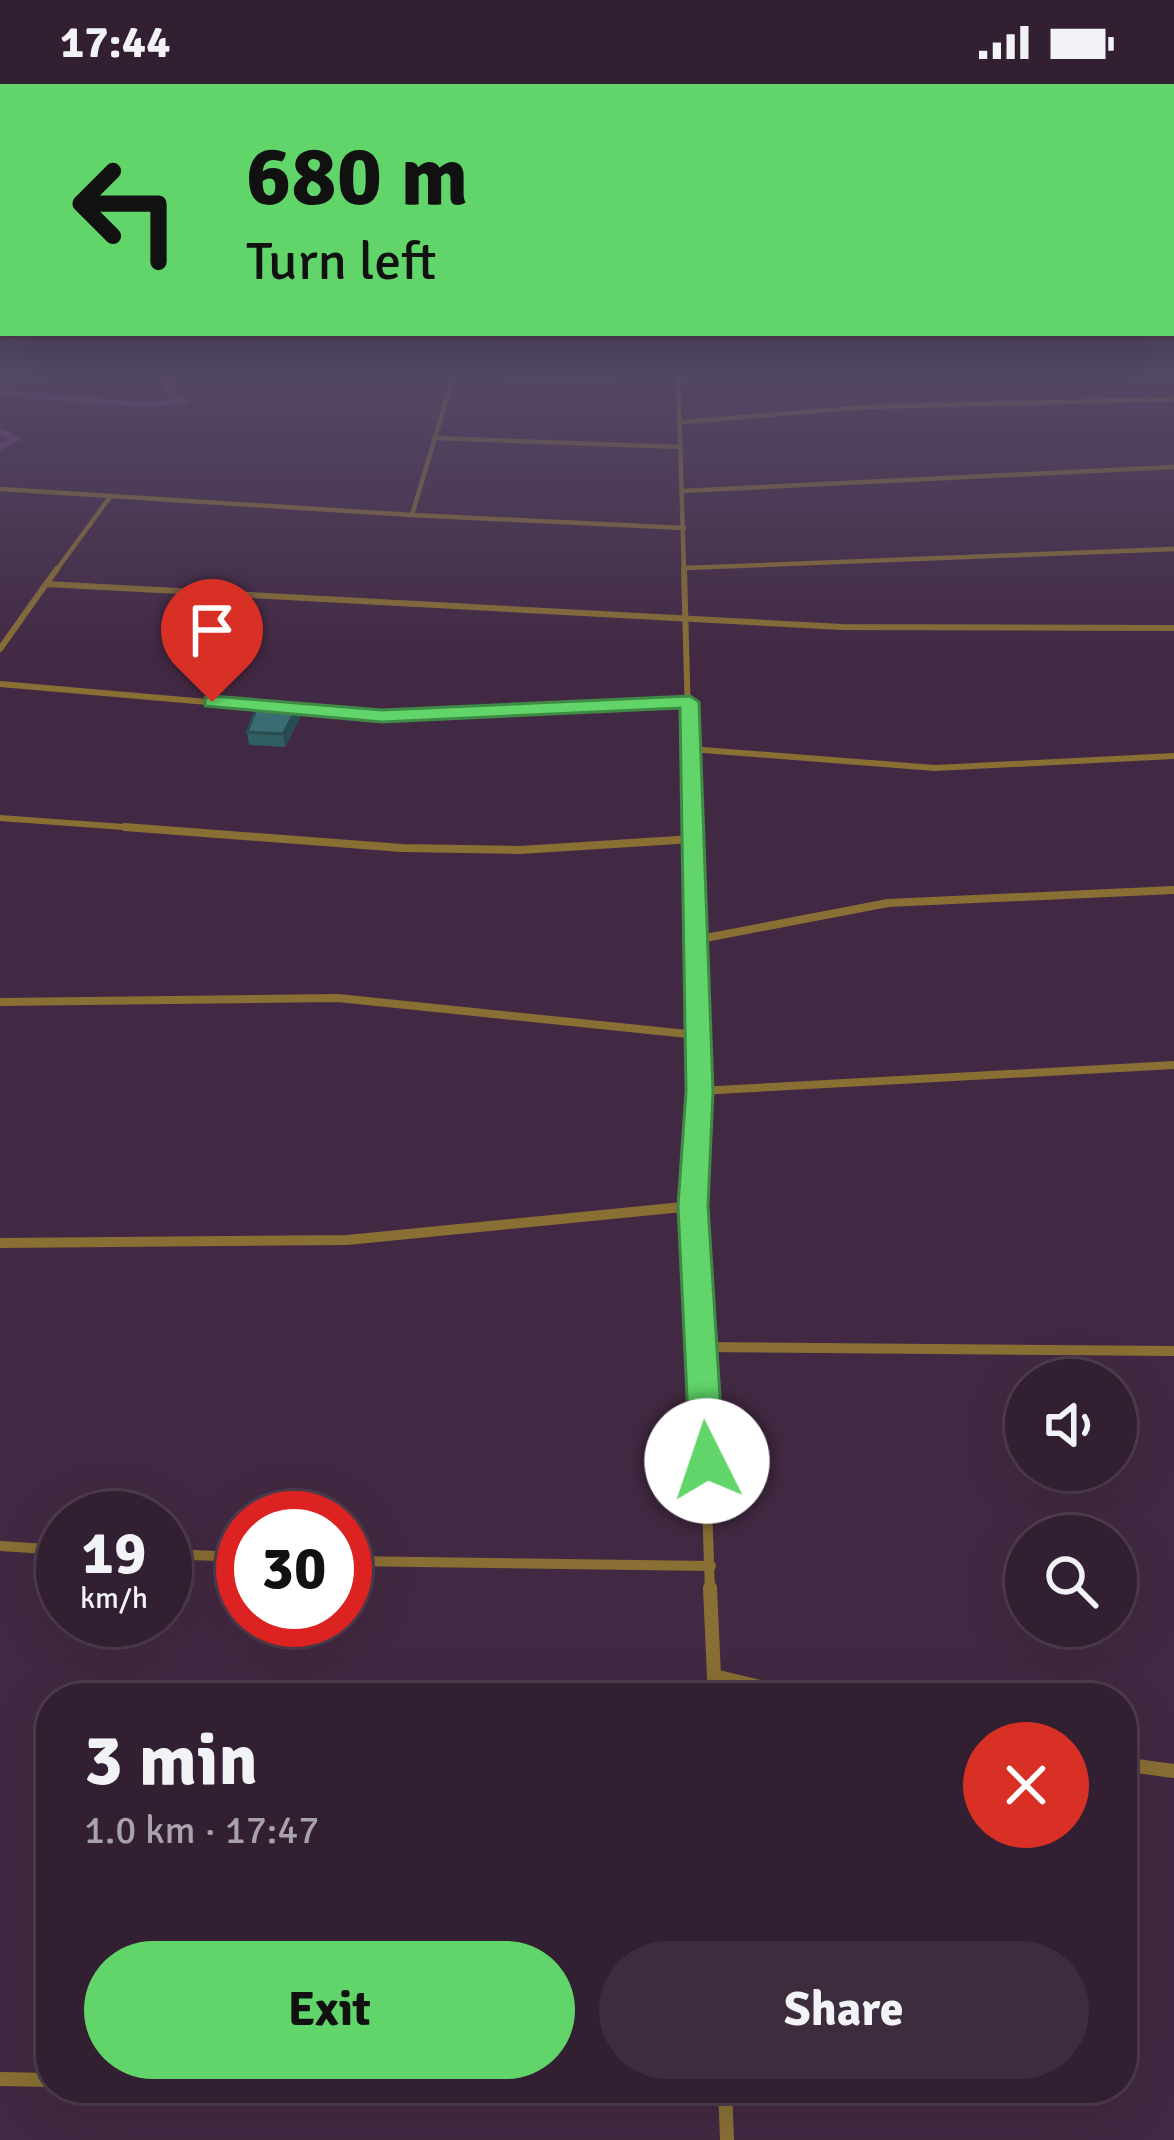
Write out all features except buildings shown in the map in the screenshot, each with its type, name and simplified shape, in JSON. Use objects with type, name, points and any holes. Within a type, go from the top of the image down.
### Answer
[{"type":"street","points":[[412,515],[426,466]]},
{"type":"street","points":[[681,466],[699,1091],[693,1206],[714,1683]]},
{"type":"street","points":[[682,491],[1174,467]]},
{"type":"street","points":[[0,489],[684,528]]},
{"type":"street","points":[[0,650],[110,496]]},
{"type":"street","points":[[684,568],[1174,549]]},
{"type":"street","points":[[46,584],[895,628],[1174,628]]},
{"type":"street","points":[[0,684],[359,716],[690,702]]},
{"type":"street","points":[[689,749],[935,768],[1174,756]]},
{"type":"street","points":[[0,818],[402,848],[520,850],[693,839]]},
{"type":"street","points":[[695,940],[888,903],[1174,890]]},
{"type":"street","points":[[0,1002],[338,998],[698,1035]]},
{"type":"street","points":[[699,1091],[1174,1065]]},
{"type":"street","points":[[0,1243],[288,1240],[532,1224],[693,1206]]},
{"type":"street","points":[[699,1347],[1174,1352]]},
{"type":"street","points":[[0,1546],[36,1548]]},
{"type":"street","points":[[372,1561],[711,1566]]},
{"type":"street","points":[[714,1676],[744,1683]]},
{"type":"street","points":[[1137,1766],[1174,1771]]},
{"type":"street","points":[[0,2079],[36,2080]]},
{"type":"street","points":[[725,2103],[727,2140]]},
{"type":"route","points":[[212,702],[382,716],[690,702],[699,1091],[693,1206],[707,1461]]}]
